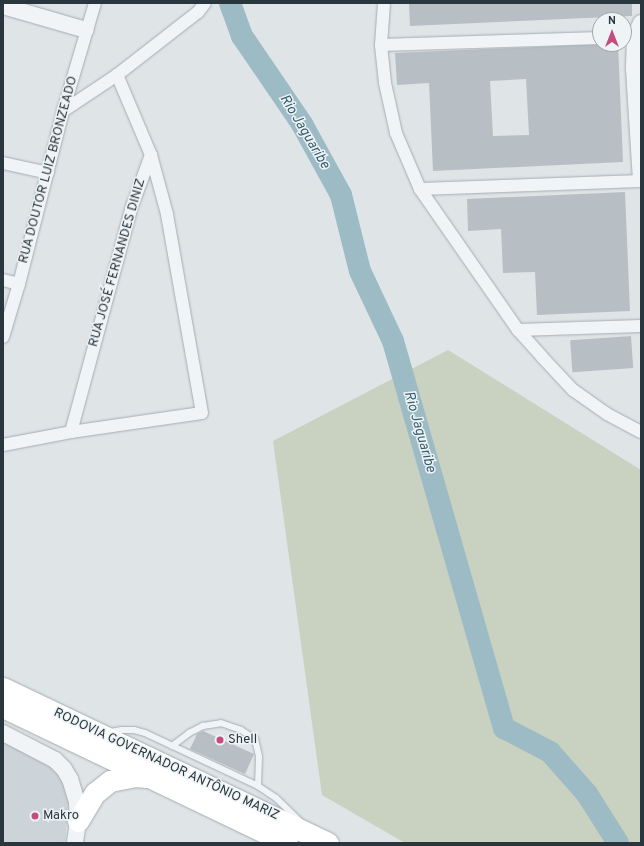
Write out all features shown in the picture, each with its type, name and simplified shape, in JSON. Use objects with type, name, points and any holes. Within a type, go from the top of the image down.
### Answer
[{"type":"highway","name":"RODOVIA GOVERNADOR ANTÔNIO MARIZ","points":[[3,688],[321,839]]},
{"type":"highway","name":"RODOVIA GOVERNADOR ANTÔNIO MARIZ","points":[[3,707],[287,843]]},
{"type":"highway","points":[[78,821],[95,793],[110,781],[135,776],[153,778]]},
{"type":"street","name":"RUA DOUTOR LUIZ BRONZEADO","points":[[3,337],[19,284],[63,111],[95,3]]},
{"type":"street","points":[[63,111],[117,75],[198,12],[205,3]]},
{"type":"street","points":[[384,3],[381,45],[385,82],[396,133],[420,189],[518,330],[573,390],[607,414],[641,432]]},
{"type":"street","points":[[3,6],[86,30]]},
{"type":"street","points":[[420,189],[641,180],[638,69],[633,32]]},
{"type":"street","points":[[381,45],[592,38]]},
{"type":"street","points":[[3,445],[71,432],[202,413],[167,214],[151,155],[117,75]]},
{"type":"street","name":"RUA JOSÉ FERNANDES DINIZ","points":[[71,432],[131,209],[151,155]]},
{"type":"street","points":[[3,163],[48,173]]},
{"type":"street","points":[[3,280],[19,284]]},
{"type":"street","points":[[518,330],[641,326]]},
{"type":"street","points":[[3,733],[55,760],[64,769],[74,790],[77,802],[78,821],[74,843]]},
{"type":"lane","points":[[172,746],[188,733],[203,726],[221,723],[241,730],[255,739],[259,757],[258,786]]},
{"type":"lane","points":[[101,734],[121,730],[134,730],[258,786],[291,810],[321,839]]},
{"type":"shaded area","name":"Makro","points":[[3,739],[48,762],[70,789],[65,843],[3,843]]},
{"type":"green space","points":[[448,350],[641,470],[641,843],[405,843],[322,795],[273,441]]},
{"type":"building","points":[[409,3],[632,3],[632,12],[592,12],[592,18],[410,26]]},
{"type":"building","points":[[592,45],[592,52],[618,52],[623,162],[433,171],[429,83],[397,85],[395,53]],"holes":[[[526,79],[529,135],[493,136],[490,81]]]},
{"type":"building","points":[[625,192],[630,311],[537,315],[535,272],[503,273],[501,229],[468,231],[467,199]]},
{"type":"building","points":[[631,336],[633,368],[572,372],[570,340]]},
{"type":"building","points":[[203,731],[254,754],[245,774],[190,749],[197,734]]},
{"type":"waterway","name":"Rio Jaguaribe","points":[[230,3],[242,36],[302,124],[341,195],[360,271],[393,341],[504,728],[550,752],[587,794],[618,843]]},
{"type":"place","name":"Shell","points":[[220,740]]},
{"type":"place","name":"Makro","points":[[35,816]]}]
